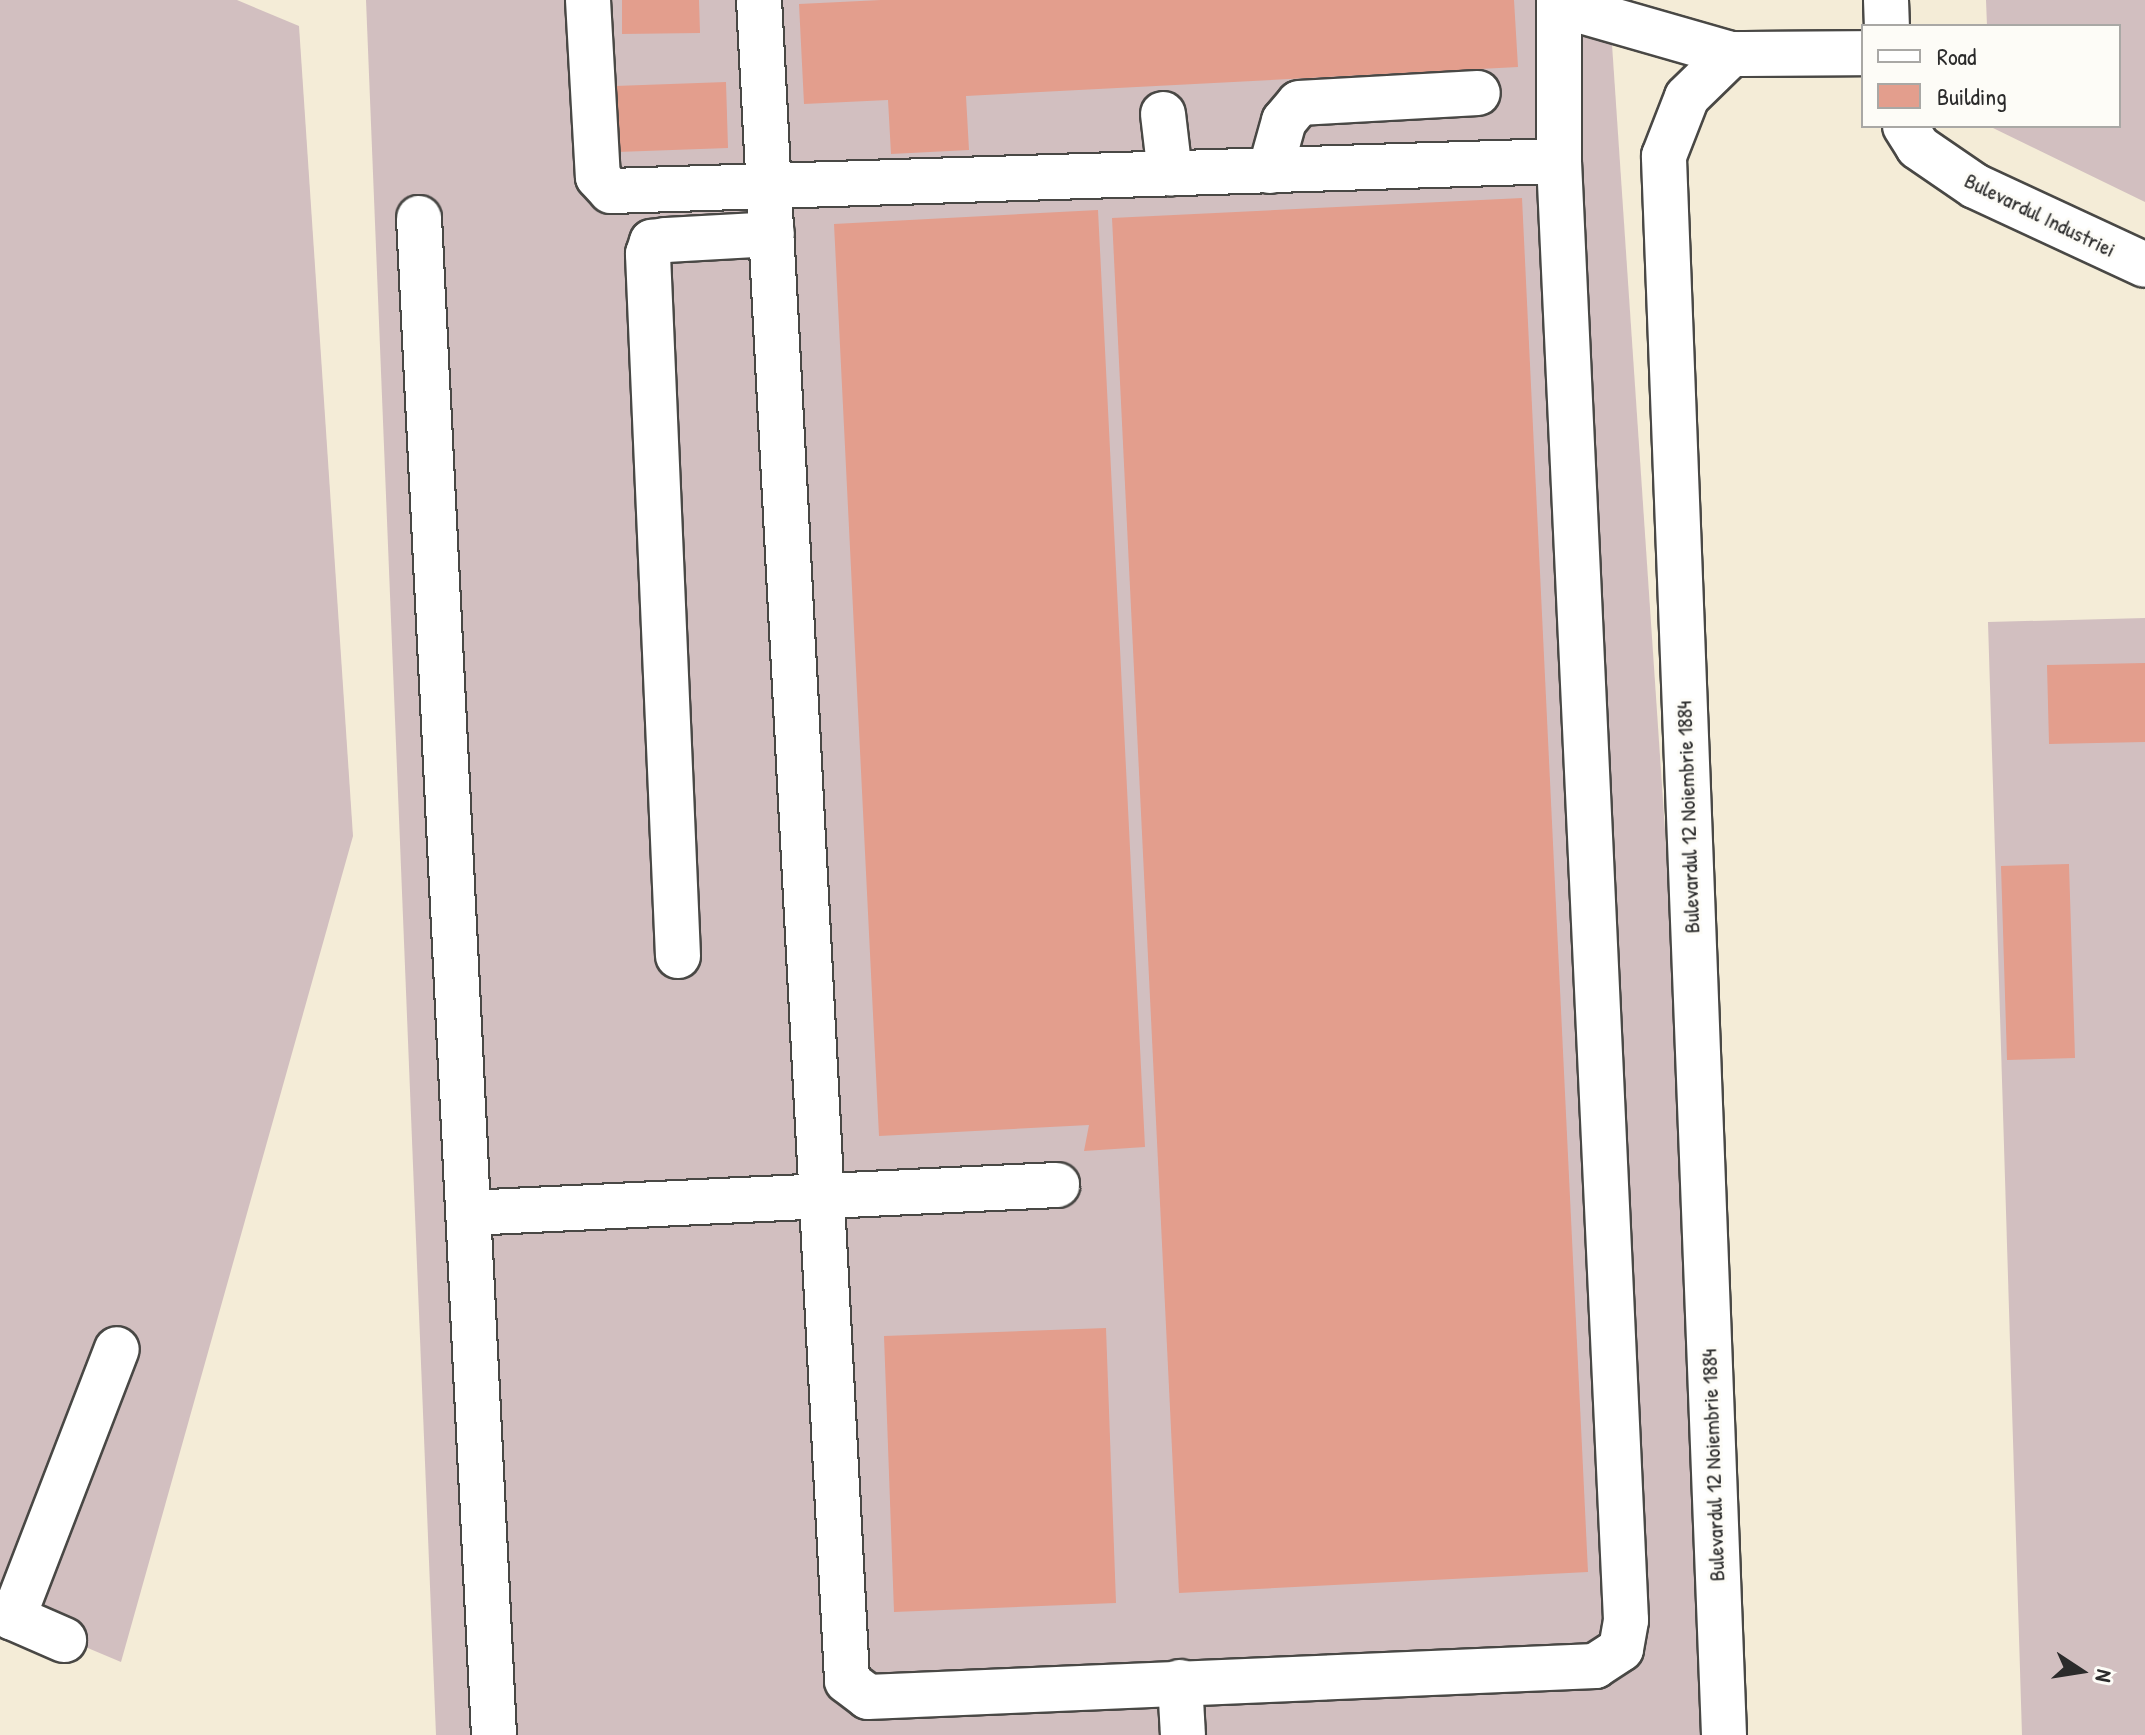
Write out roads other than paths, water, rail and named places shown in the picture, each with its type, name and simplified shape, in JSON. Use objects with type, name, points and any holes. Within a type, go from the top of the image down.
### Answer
[{"type":"street","points":[[588,0],[602,187],[611,191],[1559,161]]},
{"type":"street","points":[[759,0],[847,1681],[854,1691],[868,1697],[1595,1666],[1621,1649],[1626,1604],[1559,161],[1559,3],[1731,54],[1861,53]]},
{"type":"street","points":[[1886,0],[1887,24]]},
{"type":"street","name":"Bulevardul 12 Noiembrie 1884","points":[[1724,1735],[1664,156],[1687,97],[1731,54]]},
{"type":"street","points":[[1270,171],[1284,121],[1299,103],[1462,94],[1449,165]]},
{"type":"street","points":[[1163,114],[1170,174]]},
{"type":"street","name":"Bulevardul Industriei","points":[[1906,128],[1918,147],[1975,186],[2145,265]]},
{"type":"street","points":[[419,218],[494,1735]]},
{"type":"street","points":[[678,956],[648,254],[652,242],[772,234]]},
{"type":"street","points":[[468,1213],[1057,1185]]},
{"type":"street","points":[[64,1640],[7,1615],[117,1349]]},
{"type":"street","points":[[1180,1682],[1183,1735]]}]
